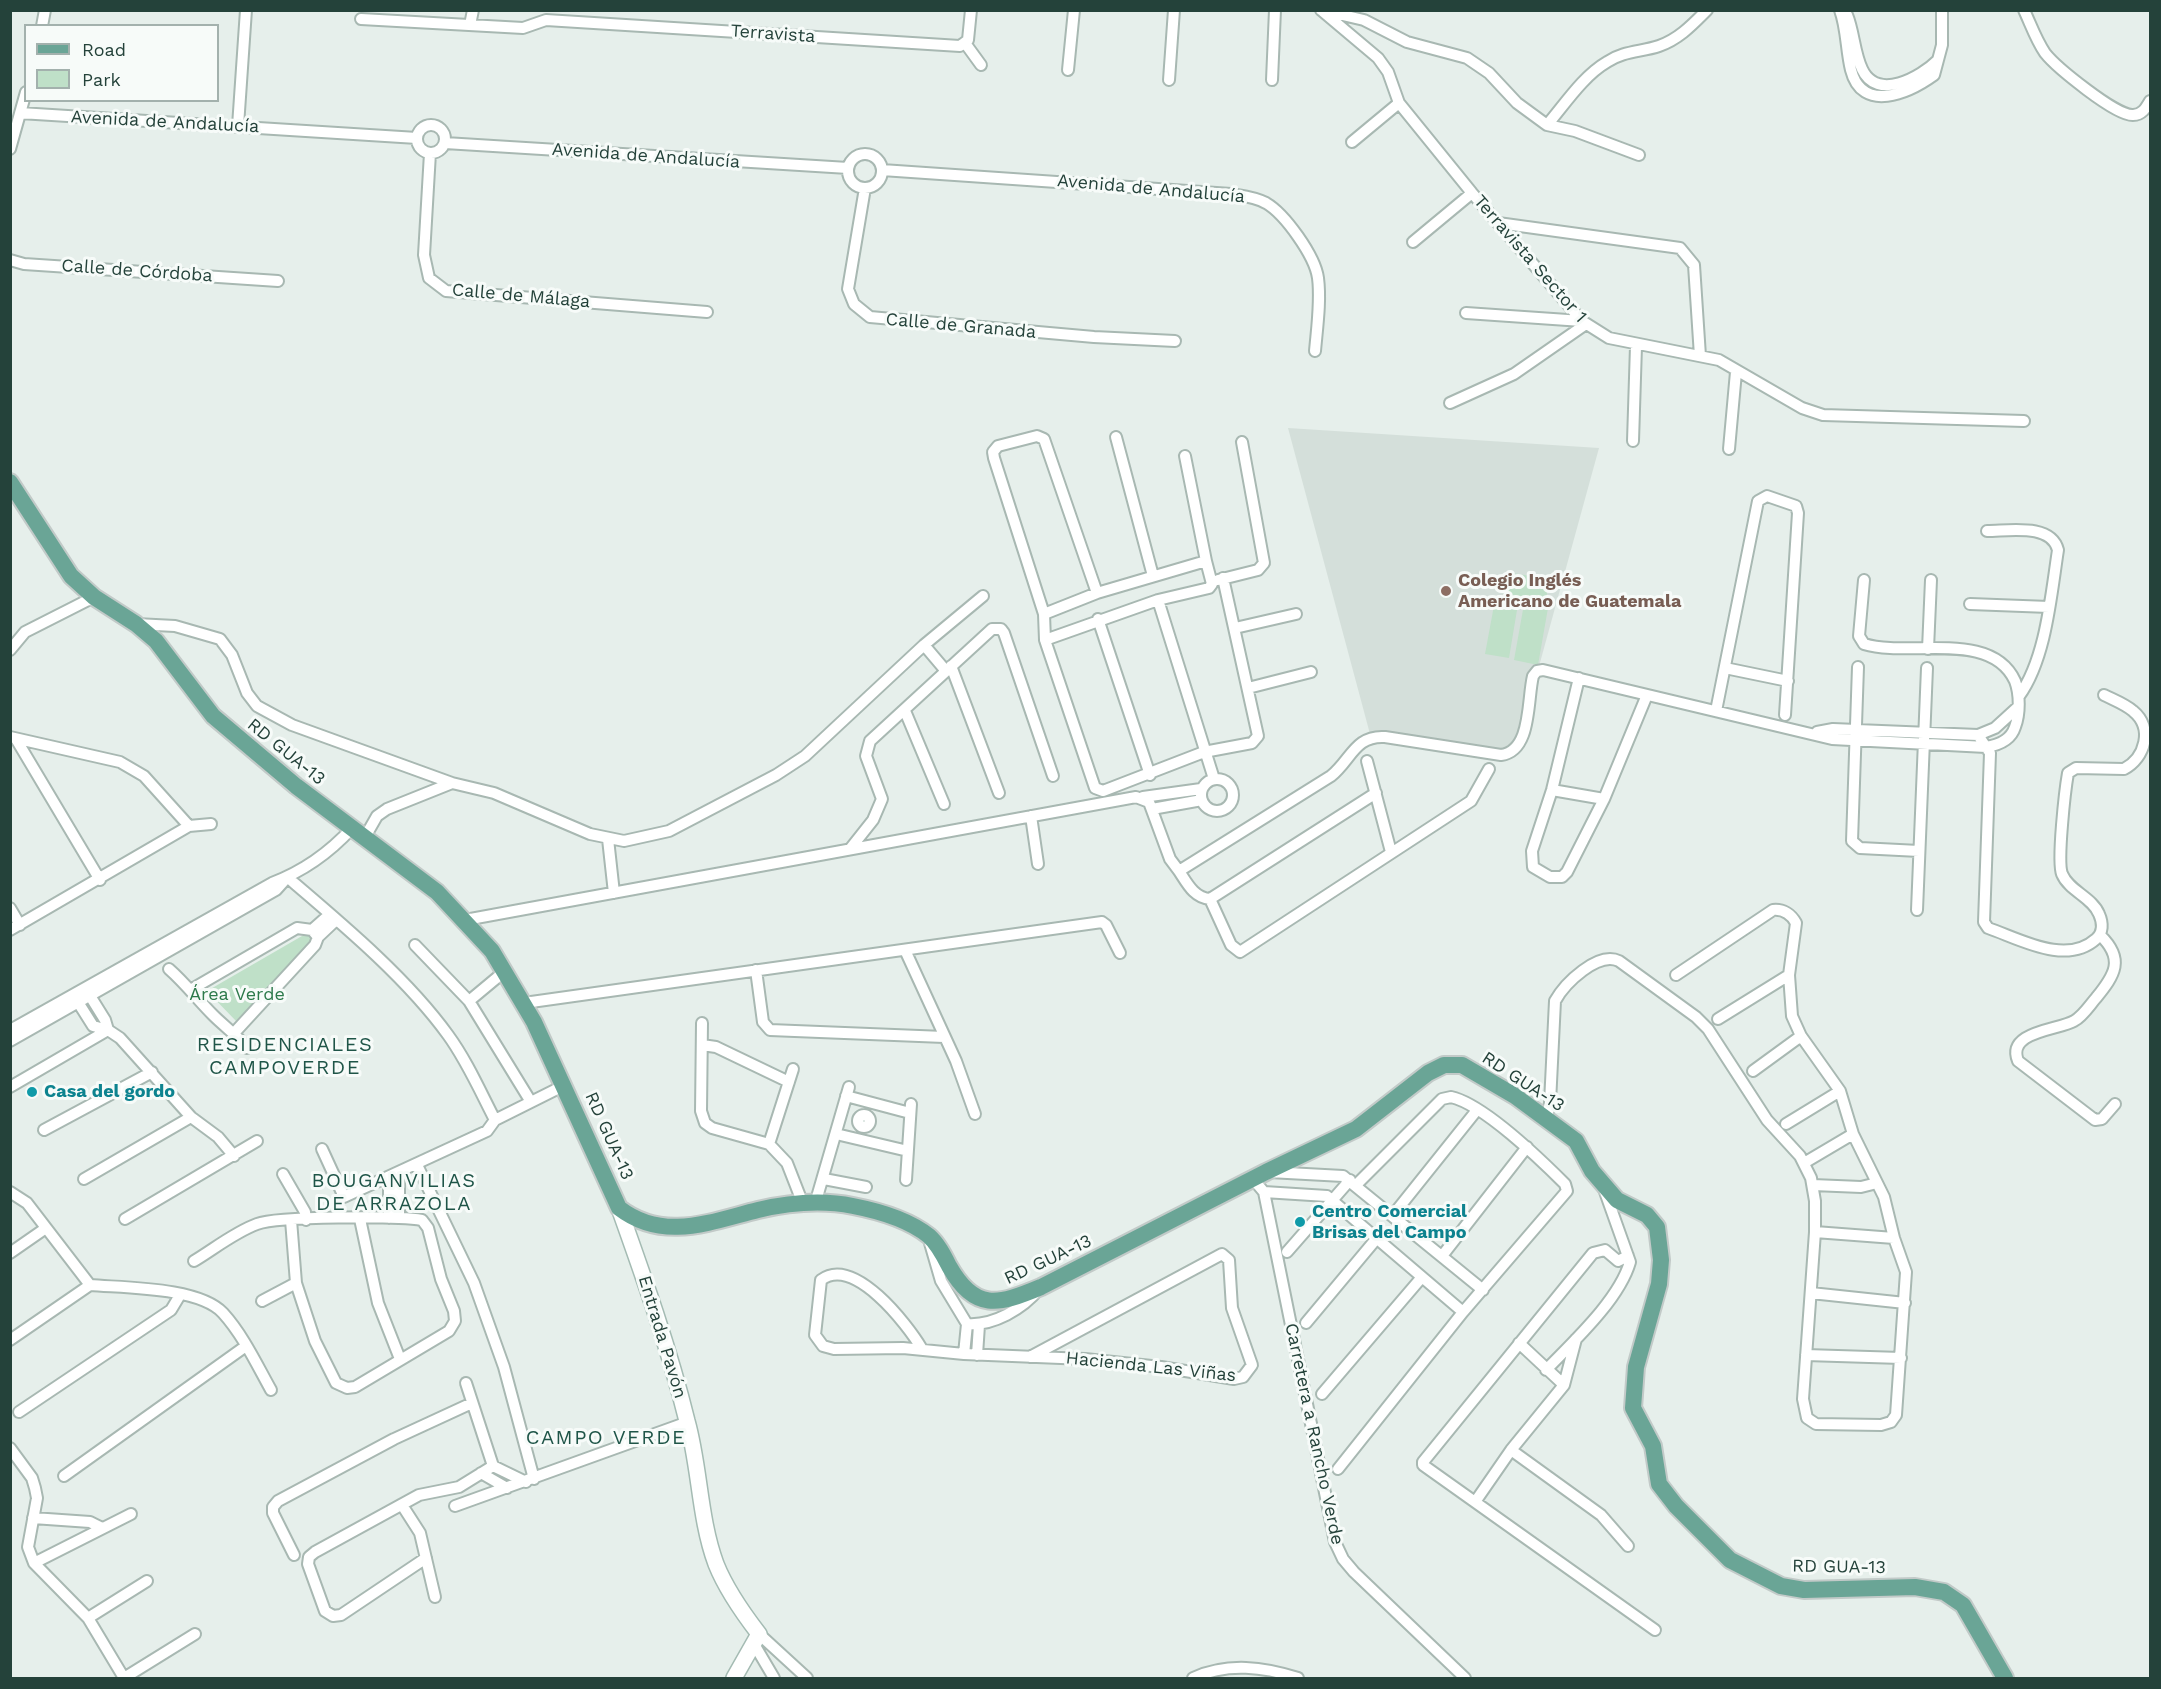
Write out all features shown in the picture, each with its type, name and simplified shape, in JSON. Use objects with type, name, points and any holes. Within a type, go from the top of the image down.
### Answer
[{"type":"main road","name":"RD GUA-13","points":[[10,482],[62,565],[94,597],[136,624],[168,654],[209,710],[227,729],[437,892],[465,920],[505,971],[524,1003],[565,1085],[619,1208],[645,1223],[678,1228],[701,1226],[776,1206],[851,1205],[883,1214],[928,1236],[958,1281],[970,1294],[979,1299],[1008,1300],[1041,1287],[1261,1181],[1356,1130],[1428,1073],[1444,1065],[1462,1065],[1515,1096],[1576,1141],[1592,1172],[1617,1200],[1647,1215],[1657,1227],[1661,1260],[1659,1284],[1636,1367],[1634,1408],[1653,1446],[1659,1484],[1676,1506],[1730,1560],[1781,1586],[1804,1590],[1915,1587],[1944,1592],[1963,1605],[2005,1678]]},
{"type":"street","points":[[238,126],[246,10]]},
{"type":"street","points":[[470,25],[472,10]]},
{"type":"street","points":[[971,10],[969,34],[965,43],[981,64]]},
{"type":"street","points":[[1068,70],[1074,10]]},
{"type":"street","points":[[1169,80],[1174,10]]},
{"type":"street","points":[[1272,80],[1275,10]]},
{"type":"street","points":[[1321,10],[1364,20],[1407,42],[1467,58],[1489,73],[1517,103],[1547,125],[1575,131],[1639,155]]},
{"type":"street","name":"Terravista Sector 1","points":[[1321,10],[1378,58],[1388,72],[1399,103],[1472,193],[1584,322],[1609,338],[1636,346],[1719,360],[1736,372],[1802,408],[1823,415],[2024,421]]},
{"type":"street","points":[[1547,125],[1604,63],[1620,54],[1659,46],[1678,38],[1707,10]]},
{"type":"street","points":[[1840,10],[1851,73],[1857,84],[1866,92],[1877,96],[1906,92],[1934,75],[1940,58],[1942,10]]},
{"type":"street","points":[[1846,10],[1862,69],[1869,80],[1899,84],[1914,79],[1940,58]]},
{"type":"street","points":[[2024,10],[2048,56],[2117,112],[2132,115],[2140,113],[2151,101]]},
{"type":"street","name":"Terravista","points":[[361,19],[523,28],[546,15],[960,46],[965,43]]},
{"type":"street","points":[[10,149],[16,113],[24,96]]},
{"type":"street","points":[[1352,142],[1399,103]]},
{"type":"street","name":"Avenida de Andalucía","points":[[16,113],[417,138]]},
{"type":"street","points":[[425,126],[435,126],[443,131],[445,143],[439,151],[430,153],[422,150],[417,138],[425,126]]},
{"type":"street","name":"Avenida de Andalucía","points":[[445,143],[848,168]]},
{"type":"street","name":"Calle de Málaga","points":[[430,153],[424,255],[429,278],[446,291],[706,312]]},
{"type":"street","points":[[863,154],[878,159],[882,170],[876,184],[865,188],[854,184],[848,168],[852,159],[863,154]]},
{"type":"street","name":"Avenida de Andalucía","points":[[882,170],[1231,194],[1269,204],[1287,222],[1316,270],[1318,292],[1315,351]]},
{"type":"street","name":"Calle de Granada","points":[[865,188],[848,289],[854,304],[870,317],[1094,337],[1175,341]]},
{"type":"street","points":[[1413,242],[1472,193]]},
{"type":"street","points":[[1498,223],[1680,248],[1694,266],[1700,356]]},
{"type":"street","name":"Calle de Córdoba","points":[[10,260],[24,264],[278,281]]},
{"type":"street","points":[[1466,313],[1584,322]]},
{"type":"street","points":[[1450,403],[1514,374],[1584,322]]},
{"type":"street","points":[[1633,441],[1636,346]]},
{"type":"street","points":[[1729,449],[1736,372]]},
{"type":"street","points":[[1097,593],[1044,439],[1037,435],[998,446],[993,452],[994,458],[1044,614],[1046,640],[1095,788],[1099,791],[1107,791],[1204,752],[1256,740],[1258,732],[1223,578]]},
{"type":"street","points":[[1116,437],[1153,576]]},
{"type":"street","points":[[1212,581],[1258,570],[1265,557],[1242,442]]},
{"type":"street","points":[[1046,640],[1158,600],[1209,588],[1212,581],[1185,456]]},
{"type":"street","points":[[1716,711],[1758,501],[1767,495],[1796,506],[1798,513],[1785,715]]},
{"type":"street","points":[[1925,739],[1978,735],[1995,728],[2018,702],[2031,680],[2049,607],[2058,550],[2052,537],[2041,532],[1987,531]]},
{"type":"street","points":[[1044,614],[1097,593],[1206,561]]},
{"type":"street","points":[[1179,871],[1331,776],[1344,765],[1355,746],[1366,739],[1385,737],[1501,755],[1510,754],[1522,741],[1531,685],[1537,671],[1543,670],[1832,739],[1857,735],[1925,739],[1986,747],[2002,743],[2010,737],[2016,723],[2018,702],[2011,673],[1993,657],[1970,651],[1870,646],[1862,642],[1859,633],[1864,580]]},
{"type":"street","points":[[1928,649],[1931,580]]},
{"type":"street","points":[[136,624],[175,626],[220,639],[232,654],[247,693],[257,706],[292,725],[452,783],[494,793],[608,839],[641,839],[669,831],[776,775],[814,749],[924,645],[983,596]]},
{"type":"street","points":[[10,650],[25,632],[94,597]]},
{"type":"street","points":[[1158,600],[1214,779]]},
{"type":"street","points":[[1970,604],[2049,607]]},
{"type":"street","points":[[1234,628],[1296,614]]},
{"type":"street","points":[[1098,620],[1150,775]]},
{"type":"street","points":[[850,849],[873,820],[882,800],[866,756],[867,746],[992,629],[1001,629],[1053,776]]},
{"type":"street","points":[[924,645],[948,668],[999,793]]},
{"type":"street","points":[[1858,667],[1852,837],[1854,844],[1860,848],[1919,851]]},
{"type":"street","points":[[1725,668],[1788,681]]},
{"type":"street","points":[[1917,910],[1927,668]]},
{"type":"street","points":[[1248,688],[1311,672]]},
{"type":"street","points":[[1579,678],[1552,790],[1532,851],[1531,862],[1537,871],[1550,876],[1562,877],[1567,872],[1604,799],[1647,695]]},
{"type":"street","points":[[2104,695],[2136,714],[2143,724],[2145,746],[2124,770],[2076,768],[2068,773],[2061,869],[2069,883],[2097,909],[2101,920],[2100,935],[2114,953],[2115,966],[2111,980],[2078,1018],[2069,1023],[2037,1031],[2018,1047],[2016,1056],[2018,1061],[2094,1120],[2102,1119],[2115,1104]]},
{"type":"street","points":[[905,711],[944,804]]},
{"type":"street","points":[[1978,735],[1990,753],[1984,922],[1988,928],[2055,951],[2071,952],[2084,947],[2100,935]]},
{"type":"street","points":[[14,738],[120,762],[144,777],[189,826]]},
{"type":"street","points":[[14,738],[100,880]]},
{"type":"street","points":[[1367,761],[1391,852]]},
{"type":"street","points":[[1210,899],[1231,945],[1240,952],[1471,801],[1489,769]]},
{"type":"street","points":[[1202,794],[1212,810],[1219,810],[1231,803],[1233,796],[1228,783],[1214,779]]},
{"type":"street","points":[[1152,809],[1202,794],[1214,779]]},
{"type":"street","points":[[10,1041],[76,999],[332,850],[387,809],[452,783]]},
{"type":"street","points":[[1552,790],[1604,799]]},
{"type":"street","points":[[1143,797],[1152,809],[1170,859],[1194,892],[1210,899],[1376,793]]},
{"type":"street","points":[[465,920],[1031,816],[1143,797],[1202,794]]},
{"type":"street","points":[[1031,816],[1038,864]]},
{"type":"street","points":[[10,908],[15,927],[100,880],[189,826],[211,824]]},
{"type":"street","points":[[608,839],[614,893]]},
{"type":"street","points":[[288,877],[397,978],[447,1033],[495,1120]]},
{"type":"street","points":[[1546,1120],[1550,1103],[1555,1001],[1561,992],[1595,961],[1610,958],[1619,961],[1703,1023],[1767,1120],[1795,1149],[1813,1185],[1815,1232],[1803,1399],[1807,1418],[1816,1424],[1881,1425],[1891,1422],[1896,1414],[1906,1272],[1894,1239],[1884,1197],[1852,1134],[1840,1091],[1802,1036],[1792,1016],[1789,975],[1796,923],[1793,917],[1781,910],[1773,910],[1676,975]]},
{"type":"street","points":[[235,1032],[315,945],[315,933],[333,917]]},
{"type":"street","points":[[524,1003],[1102,922],[1106,925],[1120,953]]},
{"type":"street","points":[[192,989],[297,928],[315,933]]},
{"type":"street","points":[[415,945],[469,1001],[531,1102]]},
{"type":"street","points":[[905,950],[975,1114]]},
{"type":"street","points":[[169,969],[192,989],[213,1015],[235,1032],[247,1048]]},
{"type":"street","points":[[756,970],[763,1022],[770,1030],[944,1037]]},
{"type":"street","points":[[469,1001],[505,971]]},
{"type":"street","points":[[1718,1019],[1789,975]]},
{"type":"street","points":[[88,992],[105,1020],[108,1030]]},
{"type":"street","points":[[76,999],[93,1026],[108,1030],[120,1038],[191,1117],[219,1137],[234,1156]]},
{"type":"street","points":[[10,1030],[76,999]]},
{"type":"street","points":[[702,1023],[701,1112],[705,1123],[712,1128],[768,1144],[787,1163],[809,1204]]},
{"type":"street","points":[[10,1087],[108,1030]]},
{"type":"street","points":[[1753,1071],[1802,1036]]},
{"type":"street","points":[[702,1045],[716,1047],[789,1082]]},
{"type":"street","points":[[768,1144],[793,1069]]},
{"type":"street","points":[[44,1130],[152,1072]]},
{"type":"street","points":[[322,1149],[344,1197],[488,1131],[495,1120],[565,1085]]},
{"type":"street","points":[[809,1204],[824,1179],[847,1091],[868,1102],[910,1108],[906,1180]]},
{"type":"street","points":[[1786,1124],[1840,1091]]},
{"type":"street","points":[[1287,1252],[1329,1198],[1353,1182],[1442,1099],[1455,1097],[1477,1110],[1527,1147],[1565,1184],[1566,1194],[1463,1312],[1338,1469]]},
{"type":"street","points":[[861,1140],[862,1120],[868,1102]]},
{"type":"street","points":[[1393,1215],[1477,1110]]},
{"type":"street","points":[[842,1113],[862,1120]]},
{"type":"street","points":[[84,1179],[191,1117]]},
{"type":"street","points":[[836,1134],[908,1151]]},
{"type":"street","points":[[1804,1163],[1852,1134]]},
{"type":"street","points":[[125,1219],[256,1141]]},
{"type":"street","points":[[1442,1256],[1527,1147]]},
{"type":"street","points":[[417,1165],[474,1283],[504,1367],[530,1481]]},
{"type":"street","points":[[283,1174],[306,1220]]},
{"type":"street","points":[[1261,1181],[1330,1175],[1353,1182],[1483,1290]]},
{"type":"street","points":[[1329,1198],[1330,1175]]},
{"type":"street","points":[[394,1176],[394,1218]]},
{"type":"street","points":[[824,1179],[866,1188]]},
{"type":"street","points":[[1261,1181],[1329,1198],[1463,1312]]},
{"type":"street","name":"Carretera a Rancho Verde","points":[[1261,1181],[1335,1542],[1343,1559],[1354,1572],[1465,1678]]},
{"type":"street","points":[[1813,1185],[1861,1188],[1876,1183]]},
{"type":"street","points":[[1546,1370],[1576,1339],[1615,1292],[1628,1270],[1630,1262],[1602,1184]]},
{"type":"street","points":[[10,1192],[27,1203],[90,1285]]},
{"type":"street","name":"Entrada Pavón","points":[[619,1208],[660,1324],[688,1422],[706,1527],[716,1564],[756,1639]]},
{"type":"street","points":[[194,1261],[259,1223],[291,1220],[394,1218],[422,1220],[428,1228],[441,1279],[454,1311],[454,1321],[449,1331],[355,1387],[347,1388],[336,1383],[315,1341],[296,1283],[291,1220]]},
{"type":"street","points":[[360,1219],[378,1303],[400,1359]]},
{"type":"street","points":[[10,1253],[46,1228]]},
{"type":"street","points":[[1815,1232],[1894,1239]]},
{"type":"street","points":[[928,1236],[941,1281],[967,1324],[964,1354]]},
{"type":"street","points":[[1306,1323],[1377,1238]]},
{"type":"street","points":[[1628,1256],[1618,1261],[1605,1250],[1593,1253],[1423,1462],[1475,1502],[1655,1630]]},
{"type":"street","name":"Hacienda Las Viñas","points":[[921,1349],[914,1336],[872,1289],[841,1274],[827,1276],[821,1280],[815,1330],[823,1346],[834,1349],[921,1349],[977,1355],[1030,1356],[1142,1364],[1234,1379],[1243,1377],[1252,1365],[1232,1308],[1229,1260],[1222,1254],[1136,1302],[1030,1356]]},
{"type":"street","points":[[1322,1394],[1422,1278]]},
{"type":"street","points":[[262,1301],[296,1283]]},
{"type":"street","points":[[10,1340],[90,1285],[180,1295],[195,1298],[222,1312],[246,1346],[271,1390]]},
{"type":"street","points":[[967,1324],[979,1325],[1029,1302],[1041,1287]]},
{"type":"street","points":[[1811,1293],[1905,1303]]},
{"type":"street","points":[[19,1412],[171,1310],[180,1295]]},
{"type":"street","points":[[977,1355],[979,1325]]},
{"type":"street","points":[[1475,1502],[1511,1450],[1564,1385],[1576,1339]]},
{"type":"street","points":[[1519,1343],[1564,1385]]},
{"type":"street","points":[[64,1476],[246,1346]]},
{"type":"street","points":[[1806,1354],[1901,1358]]},
{"type":"street","points":[[466,1383],[493,1466],[530,1481]]},
{"type":"street","points":[[294,1555],[273,1513],[273,1507],[278,1502],[394,1439],[472,1403]]},
{"type":"street","points":[[454,1506],[530,1481],[688,1422]]},
{"type":"street","points":[[10,1448],[32,1478],[36,1488],[29,1553],[34,1563],[88,1618],[124,1678],[195,1634]]},
{"type":"street","points":[[1511,1450],[1601,1515],[1628,1546]]},
{"type":"street","points":[[426,1558],[336,1616],[326,1611],[308,1560],[315,1552],[419,1495],[459,1486],[493,1466]]},
{"type":"street","points":[[481,1473],[507,1488]]},
{"type":"street","points":[[402,1505],[420,1533],[435,1597]]},
{"type":"street","points":[[34,1563],[131,1514]]},
{"type":"street","points":[[33,1518],[90,1522],[102,1528]]},
{"type":"street","points":[[88,1618],[147,1581]]},
{"type":"street","points":[[734,1678],[756,1639]]},
{"type":"street","points":[[756,1639],[774,1678]]},
{"type":"street","points":[[756,1639],[807,1678]]},
{"type":"street","points":[[1193,1678],[1230,1668],[1260,1667],[1298,1678]]},
{"type":"shaded area","name":"Colegio Inglés Americano de Guatemala","points":[[1288,428],[1599,448],[1519,739],[1508,751],[1370,734]]},
{"type":"green space","points":[[1506,572],[1549,579],[1546,600],[1503,594]]},
{"type":"green space","points":[[1495,600],[1518,604],[1509,658],[1485,654]]},
{"type":"green space","points":[[1524,604],[1548,608],[1538,665],[1514,660]]},
{"type":"green space","name":"Área Verde","points":[[302,936],[310,936],[313,940],[312,948],[236,1021],[207,991]]},
{"type":"place","name":"Colegio Inglés Americano de Guatemala","points":[[1446,591]]},
{"type":"place","name":"Casa del gordo","points":[[32,1092]]},
{"type":"place","name":"Centro Comercial Brisas del Campo","points":[[1300,1222]]},
{"type":"district","name":"RESIDENCIALES CAMPOVERDE","points":[[285,1056]]},
{"type":"district","name":"BOUGANVILIAS DE ARRAZOLA","points":[[394,1192]]},
{"type":"district","name":"CAMPO VERDE","points":[[606,1438]]}]
